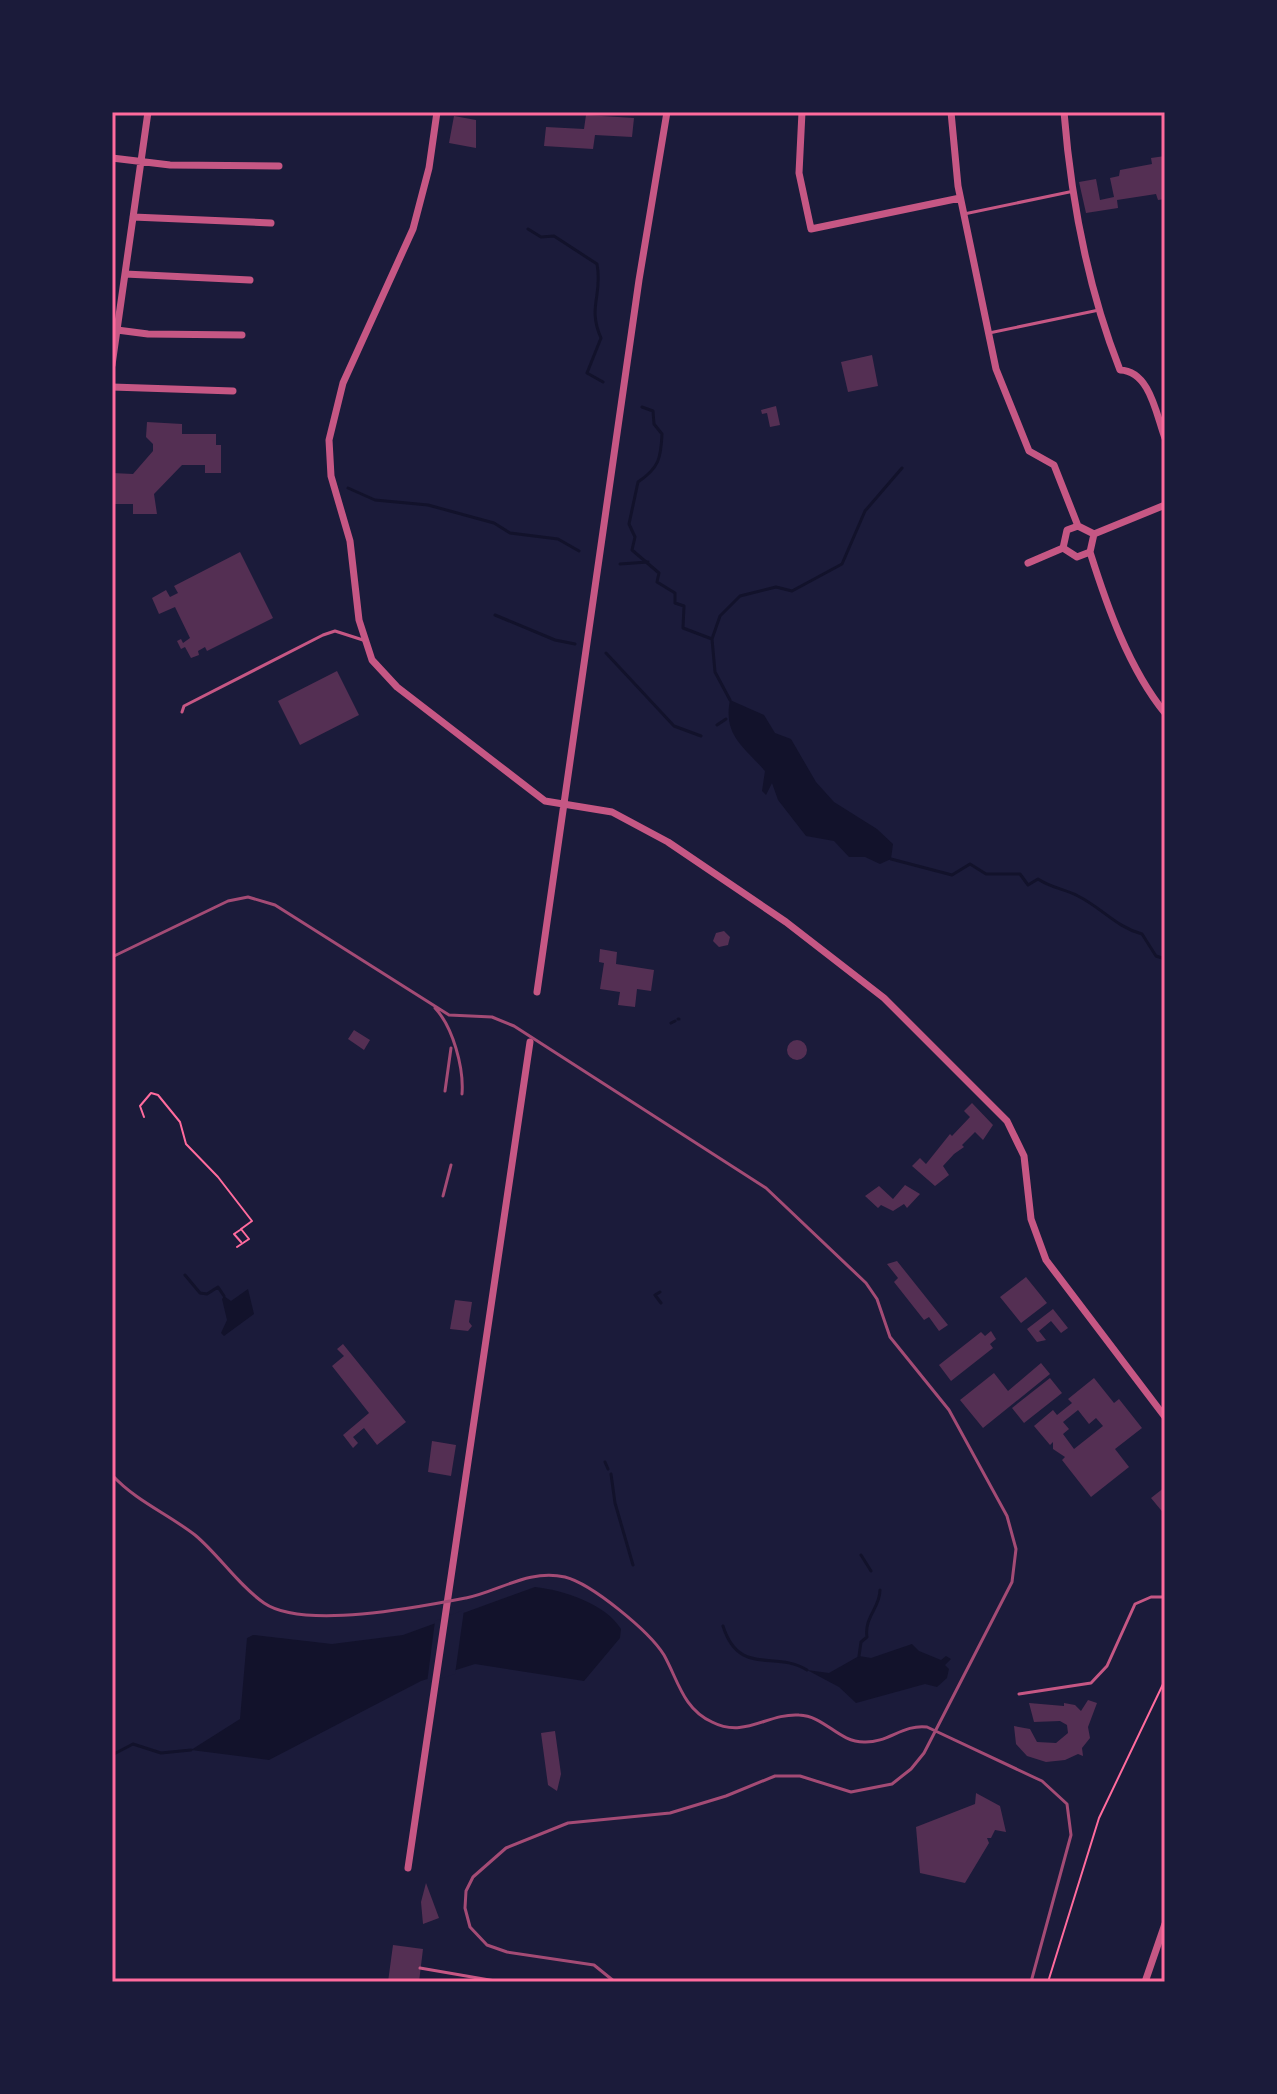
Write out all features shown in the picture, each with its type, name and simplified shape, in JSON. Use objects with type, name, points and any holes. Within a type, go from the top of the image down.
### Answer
[{"type":"street","points":[[112,365],[148,112]]},
{"type":"street","points":[[437,112],[432,151],[413,229],[343,383],[331,422],[331,476],[350,541],[364,640],[372,660],[397,687],[545,801],[623,817],[741,890],[884,998],[1007,1121],[1019,1141],[1027,1170],[1031,1219],[1052,1272],[1165,1417]]},
{"type":"street","points":[[537,992],[639,280],[667,112]]},
{"type":"street","points":[[802,112],[799,173],[811,229],[960,198]]},
{"type":"street","points":[[951,112],[960,198],[996,369],[1029,451],[1054,465],[1078,526],[1094,534],[1165,505]]},
{"type":"street","points":[[1064,112],[1074,191],[1099,310],[1120,370],[1132,370],[1141,377],[1165,438]]},
{"type":"street","points":[[112,158],[279,166]]},
{"type":"street","points":[[133,217],[162,221],[271,223]]},
{"type":"street","points":[[125,274],[250,280]]},
{"type":"street","points":[[117,330],[148,334],[242,335]]},
{"type":"street","points":[[112,387],[233,391]]},
{"type":"street","points":[[1063,548],[1067,530],[1078,526]]},
{"type":"street","points":[[1094,534],[1090,552],[1112,612],[1149,694],[1165,713]]},
{"type":"street","points":[[1063,548],[1077,557],[1090,552]]},
{"type":"street","points":[[1028,563],[1063,548]]},
{"type":"street","points":[[408,1868],[530,1042]]},
{"type":"street","points":[[1145,1982],[1165,1924]]},
{"type":"lane","points":[[963,215],[1074,191]]},
{"type":"lane","points":[[989,333],[1099,310]]},
{"type":"lane","points":[[182,712],[184,706],[323,635],[335,631],[364,640]]},
{"type":"lane","points":[[1019,1694],[1091,1683],[1107,1666],[1135,1604],[1151,1597],[1165,1597]]},
{"type":"lane","points":[[420,1968],[501,1982]]},
{"type":"path","points":[[144,1117],[140,1106],[151,1093],[158,1095],[180,1122],[186,1144],[218,1177],[252,1221],[238,1238]]},
{"type":"path","points":[[242,1243],[234,1234],[243,1232]]},
{"type":"path","points":[[237,1247],[249,1239],[243,1232]]},
{"type":"path","points":[[1048,1982],[1099,1818],[1165,1680]]},
{"type":"shaded area","points":[[730,700],[764,715],[775,733],[791,739],[816,782],[834,802],[877,829],[893,844],[891,859],[880,864],[865,857],[849,857],[834,841],[806,836],[778,800],[772,783],[766,795],[762,791],[765,771],[742,747],[732,731],[729,722]]},
{"type":"shaded area","points":[[248,1289],[254,1314],[224,1336],[221,1333],[227,1320],[222,1299],[224,1296],[231,1301]]},
{"type":"shaded area","points":[[535,1587],[583,1600],[605,1612],[621,1629],[620,1638],[584,1681],[475,1664],[421,1681],[269,1760],[191,1750],[240,1719],[247,1638],[253,1635],[332,1644],[403,1635]]},
{"type":"shaded area","points":[[912,1644],[919,1651],[941,1660],[946,1656],[951,1659],[945,1665],[949,1669],[947,1678],[937,1687],[925,1684],[856,1703],[839,1687],[807,1670],[829,1673],[859,1656],[871,1658]]},
{"type":"pier","points":[[464,1610],[455,1674],[427,1683],[435,1621]]},
{"type":"building","points":[[586,115],[634,118],[632,137],[595,135],[593,149],[544,146],[546,127],[584,129]]},
{"type":"building","points":[[454,116],[476,120],[476,148],[449,143]]},
{"type":"building","points":[[1165,156],[1165,199],[1158,200],[1156,194],[1117,200],[1118,208],[1086,213],[1079,182],[1096,179],[1100,200],[1114,197],[1110,178],[1119,176],[1120,170],[1152,164],[1151,158]]},
{"type":"building","points":[[872,355],[878,386],[848,392],[841,362]]},
{"type":"building","points":[[776,406],[780,425],[770,427],[767,413],[762,414],[761,410]]},
{"type":"building","points":[[147,422],[182,424],[182,434],[216,434],[216,445],[221,445],[221,473],[205,473],[205,465],[182,465],[154,494],[157,514],[133,514],[133,504],[112,504],[112,473],[133,474],[153,451],[153,444],[146,437]]},
{"type":"building","points":[[240,552],[273,618],[207,651],[205,647],[198,651],[199,655],[191,658],[177,641],[181,639],[183,643],[190,638],[175,607],[159,614],[152,598],[166,590],[170,597],[178,593],[174,586]]},
{"type":"building","points":[[337,671],[359,715],[300,745],[278,701]]},
{"type":"building","points":[[724,931],[730,937],[728,945],[719,947],[713,941],[716,933]]},
{"type":"building","points":[[600,949],[617,952],[616,964],[654,970],[651,991],[637,989],[635,1007],[618,1005],[620,992],[600,989],[604,963],[599,962]]},
{"type":"building","points":[[354,1030],[370,1040],[364,1050],[348,1039]]},
{"type":"building","points":[[797,1040],[804,1043],[807,1050],[804,1057],[797,1060],[790,1057],[787,1050],[790,1043]]},
{"type":"building","points":[[972,1103],[993,1125],[983,1140],[975,1132],[962,1145],[964,1147],[943,1166],[949,1175],[935,1186],[912,1166],[920,1158],[926,1164],[950,1134],[952,1136],[970,1117],[964,1111]]},
{"type":"building","points":[[905,1185],[920,1194],[907,1208],[904,1204],[893,1211],[881,1205],[878,1208],[865,1196],[879,1186],[893,1199]]},
{"type":"building","points":[[897,1261],[948,1325],[939,1331],[929,1317],[924,1320],[894,1282],[898,1278],[887,1264]]},
{"type":"building","points":[[1026,1277],[1047,1303],[1021,1323],[1000,1297]]},
{"type":"building","points":[[455,1300],[472,1302],[469,1322],[472,1326],[468,1331],[450,1329]]},
{"type":"building","points":[[1053,1309],[1068,1328],[1061,1333],[1051,1321],[1039,1331],[1046,1340],[1037,1342],[1027,1329]]},
{"type":"building","points":[[991,1331],[996,1339],[990,1344],[993,1348],[951,1381],[939,1365],[981,1332],[985,1336]]},
{"type":"building","points":[[343,1344],[406,1422],[377,1445],[364,1428],[353,1437],[358,1443],[353,1448],[343,1435],[369,1413],[332,1366],[344,1356],[337,1349]]},
{"type":"building","points":[[1041,1363],[1050,1374],[983,1428],[960,1400],[994,1373],[1008,1391]]},
{"type":"building","points":[[1050,1378],[1062,1393],[1024,1423],[1012,1408]]},
{"type":"building","points":[[1094,1378],[1114,1403],[1119,1399],[1142,1428],[1115,1449],[1129,1467],[1091,1497],[1062,1460],[1065,1457],[1053,1449],[1053,1442],[1050,1445],[1034,1426],[1053,1410],[1057,1415],[1072,1403],[1068,1399]],"holes":[[[1078,1410],[1089,1424],[1096,1418],[1103,1426],[1074,1449],[1063,1434],[1069,1429],[1063,1422]]]},
{"type":"building","points":[[432,1441],[456,1445],[451,1476],[428,1472]]},
{"type":"building","points":[[1165,1487],[1165,1515],[1151,1498]]},
{"type":"building","points":[[1088,1700],[1097,1703],[1088,1727],[1090,1738],[1082,1748],[1083,1756],[1078,1754],[1065,1760],[1046,1762],[1027,1756],[1016,1744],[1014,1726],[1030,1729],[1037,1742],[1056,1743],[1068,1733],[1067,1725],[1060,1721],[1034,1722],[1029,1703],[1064,1706],[1064,1703],[1075,1705],[1081,1711]]},
{"type":"building","points":[[555,1731],[561,1774],[557,1791],[548,1785],[541,1733]]},
{"type":"building","points":[[976,1793],[1000,1806],[1006,1832],[995,1830],[991,1838],[987,1838],[989,1843],[965,1883],[920,1873],[916,1827],[975,1804]]},
{"type":"building","points":[[426,1883],[439,1918],[423,1924],[421,1902]]},
{"type":"building","points":[[393,1945],[423,1949],[419,1982],[388,1982]]},
{"type":"waterway","points":[[528,229],[541,237],[554,236],[597,264],[595,317],[601,338],[587,373],[603,382]]},
{"type":"waterway","points":[[642,407],[653,411],[654,424],[662,434],[662,442],[655,467],[638,482],[629,524],[635,537],[632,550],[659,573],[657,582],[675,593],[675,603],[684,606],[683,628],[712,639],[715,672],[730,700]]},
{"type":"waterway","points":[[712,639],[720,616],[740,596],[776,587],[792,591],[842,564],[865,511],[902,468]]},
{"type":"waterway","points":[[348,488],[375,500],[428,505],[494,523],[510,533],[558,539],[579,551]]},
{"type":"waterway","points":[[620,564],[648,562]]},
{"type":"waterway","points":[[495,615],[555,640],[575,644]]},
{"type":"waterway","points":[[606,653],[674,726],[701,736]]},
{"type":"waterway","points":[[717,725],[726,719]]},
{"type":"waterway","points":[[891,859],[952,875],[970,864],[986,874],[1020,874],[1028,885],[1038,879],[1078,896],[1124,927],[1142,934],[1156,956],[1165,959]]},
{"type":"waterway","points":[[671,1023],[675,1021]]},
{"type":"waterway","points":[[185,1275],[200,1293],[207,1294],[218,1287],[224,1296]]},
{"type":"waterway","points":[[660,1292],[655,1295],[661,1303]]},
{"type":"waterway","points":[[605,1462],[608,1469]]},
{"type":"waterway","points":[[611,1474],[615,1503],[633,1565]]},
{"type":"waterway","points":[[861,1555],[871,1571]]},
{"type":"waterway","points":[[859,1656],[880,1590]]},
{"type":"waterway","points":[[723,1626],[738,1652],[759,1660],[795,1664],[807,1670]]},
{"type":"waterway","points":[[112,1755],[133,1744],[161,1753],[191,1750]]},
{"type":"railway","points":[[112,957],[228,901],[248,897],[275,905],[449,1015],[492,1017],[514,1026],[766,1188],[866,1283],[877,1299],[890,1337],[949,1410],[1007,1516],[1016,1549],[1012,1582],[924,1753],[911,1769],[892,1784],[851,1792],[800,1776],[775,1776],[726,1796],[670,1813],[568,1823],[506,1848],[473,1877],[466,1891],[465,1908],[470,1927],[487,1945],[507,1952],[594,1965],[615,1982]]},
{"type":"railway","points":[[435,1008],[456,1048],[462,1094]]},
{"type":"railway","points":[[445,1091],[451,1048]]},
{"type":"railway","points":[[443,1196],[451,1165]]},
{"type":"railway","points":[[112,1475],[131,1492],[195,1535],[255,1596],[282,1611],[333,1616],[392,1611],[466,1598],[526,1578],[565,1577],[604,1598],[646,1634],[664,1655],[688,1702],[712,1722],[735,1728],[787,1715],[808,1716],[847,1738],[864,1742],[881,1740],[910,1728],[927,1727],[1042,1781],[1067,1804],[1071,1835],[1031,1982]]}]
